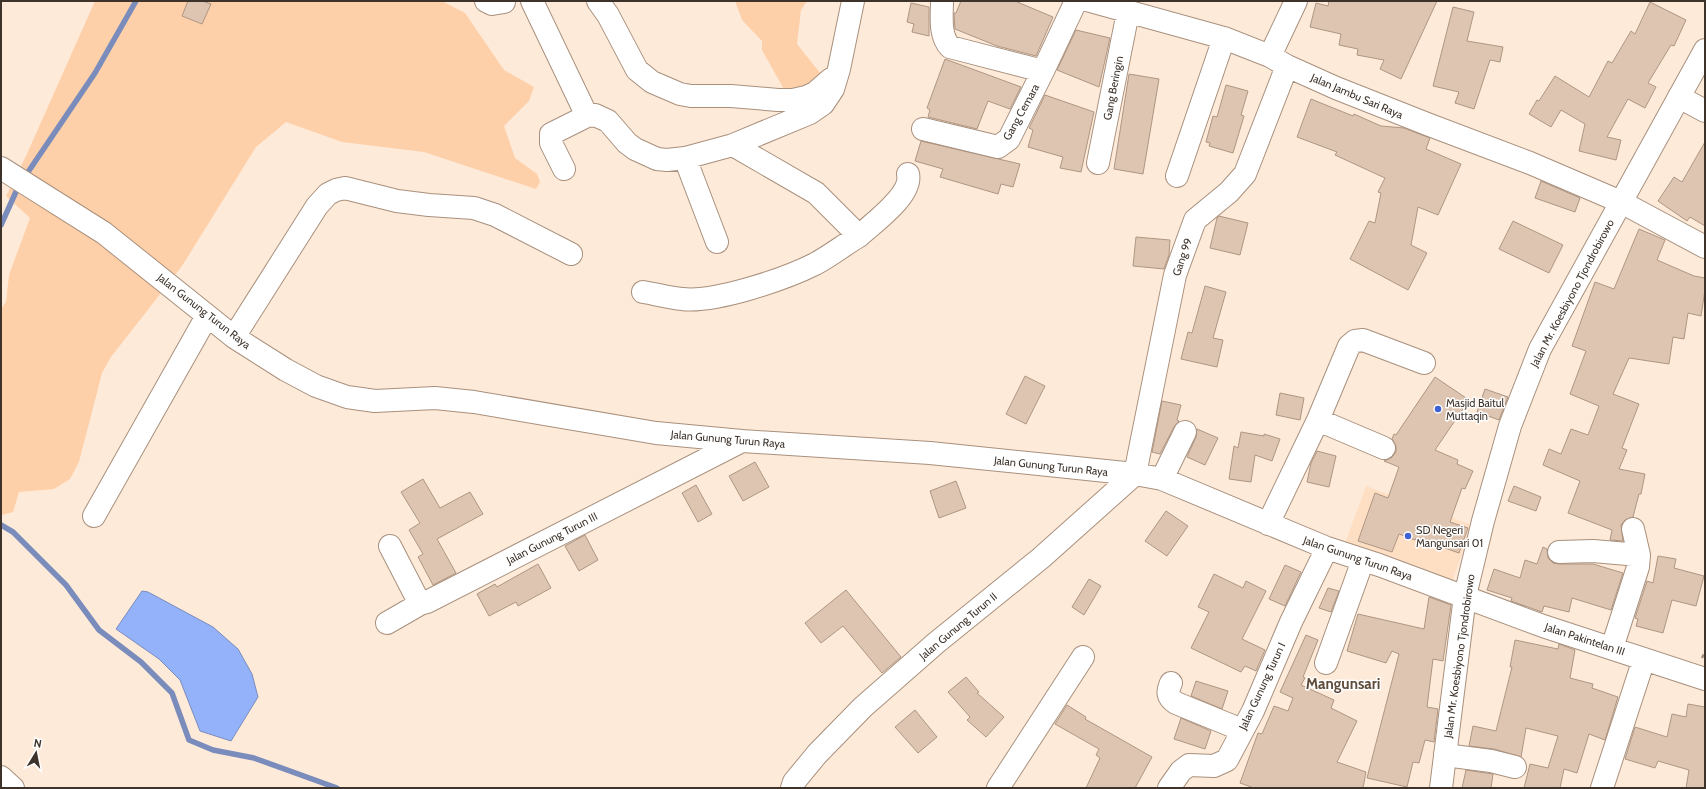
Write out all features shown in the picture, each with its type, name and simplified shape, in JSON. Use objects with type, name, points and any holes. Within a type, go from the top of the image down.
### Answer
[{"type":"street","points":[[532,1],[587,116]]},
{"type":"street","points":[[598,1],[608,15],[637,70],[652,82],[680,94],[691,96],[731,96],[793,100],[815,93],[826,84],[839,69]]},
{"type":"street","points":[[564,169],[551,143],[551,134],[587,116],[595,115],[604,118],[634,149],[649,156],[667,160],[685,158],[733,145],[810,113],[823,104],[833,89],[839,69],[853,1]]},
{"type":"street","name":"Gang Cemara","points":[[942,1],[943,34],[945,42],[950,47],[1043,71]]},
{"type":"street","name":"Gang Cemara","points":[[923,129],[998,147],[1009,139],[1076,1]]},
{"type":"street","name":"Jalan Jambu Sari Raya","points":[[1090,1],[1224,38],[1427,124],[1530,163],[1621,202],[1705,248]]},
{"type":"street","name":"Gang 99","points":[[1134,474],[1175,275],[1196,220],[1229,192],[1245,174],[1296,1]]},
{"type":"street","name":"Gang Beringin","points":[[1098,163],[1128,12]]},
{"type":"street","points":[[1177,176],[1224,38]]},
{"type":"street","name":"Jalan Mr. Koesbiyono Tjondrobirowo","points":[[1441,788],[1465,596],[1483,521],[1510,426],[1540,349],[1705,50]]},
{"type":"street","points":[[1679,97],[1705,111]]},
{"type":"street","points":[[733,145],[816,193],[859,236]]},
{"type":"street","points":[[685,158],[717,242]]},
{"type":"street","name":"Jalan Gunung Turun Raya","points":[[6,171],[104,233],[234,337],[286,370],[316,386],[347,397],[375,401],[435,398],[474,402],[656,433],[742,441],[930,453],[1134,474],[1162,479],[1327,548],[1465,596]]},
{"type":"street","points":[[643,292],[682,299],[711,298],[734,293],[794,273],[814,264],[859,236],[881,217],[908,186],[908,174]]},
{"type":"street","points":[[234,337],[317,206],[328,194],[336,190],[345,188],[397,201],[474,208],[495,215],[571,254]]},
{"type":"street","points":[[94,516],[208,316]]},
{"type":"street","points":[[1268,524],[1318,420],[1349,346],[1355,341],[1363,340],[1424,363]]},
{"type":"street","points":[[1318,420],[1384,448]]},
{"type":"street","points":[[1162,479],[1185,432]]},
{"type":"street","name":"Jalan Gunung Turun III","points":[[387,623],[420,604],[434,599],[742,441]]},
{"type":"street","name":"Jalan Gunung Turun II","points":[[792,788],[794,782],[817,754],[863,708],[936,643],[1041,558],[1134,474]]},
{"type":"street","points":[[1612,648],[1638,567],[1639,556],[1633,528]]},
{"type":"street","points":[[390,546],[420,604]]},
{"type":"street","name":"Jalan Gunung Turun I","points":[[1168,788],[1181,771],[1189,765],[1214,766],[1226,760],[1252,711],[1291,622],[1327,548]]},
{"type":"street","points":[[1559,552],[1593,551],[1639,556]]},
{"type":"street","points":[[1326,663],[1363,560]]},
{"type":"street","name":"Jalan Pakintelan III","points":[[1465,596],[1543,626],[1705,678]]},
{"type":"street","points":[[998,788],[1083,658]]},
{"type":"street","points":[[1602,788],[1644,659]]},
{"type":"street","points":[[1172,683],[1168,695],[1176,703],[1242,730]]},
{"type":"street","points":[[1445,755],[1491,761],[1515,767]]},
{"type":"street","points":[[1,777],[13,788]]},
{"type":"shaded area","points":[[95,1],[442,1],[465,13],[504,70],[534,87],[529,101],[504,126],[515,158],[537,174],[540,182],[536,189],[424,152],[342,142],[286,122],[256,147],[182,266],[111,357],[102,373],[79,462],[70,479],[54,489],[19,492],[13,512],[1,515],[1,309],[6,302],[9,275],[30,218],[6,196],[26,156]]},
{"type":"shaded area","points":[[735,1],[807,1],[801,10],[797,44],[829,84],[790,100],[762,50],[762,41],[742,20]]},
{"type":"shaded area","name":"SD Negeri Mangunsari 01","points":[[1366,486],[1472,525],[1451,585],[1344,546]]},
{"type":"water","points":[[142,591],[148,592],[213,627],[238,649],[252,674],[258,697],[231,741],[200,731],[180,680],[159,659],[116,629]]},
{"type":"building","points":[[188,1],[202,1],[211,4],[202,24],[182,16]]},
{"type":"building","points":[[961,1],[1015,1],[1053,17],[1036,56],[997,46],[955,29],[954,13],[956,13]]},
{"type":"building","points":[[1329,1],[1437,1],[1401,79],[1380,69],[1384,60],[1357,55],[1358,49],[1339,45],[1341,34],[1310,27],[1316,3],[1328,6]]},
{"type":"building","points":[[1650,2],[1686,20],[1674,46],[1671,45],[1648,83],[1656,87],[1645,108],[1628,99],[1607,137],[1621,140],[1616,160],[1579,151],[1585,124],[1561,110],[1551,127],[1529,114],[1537,100],[1539,101],[1555,76],[1589,97],[1608,61],[1612,63],[1631,31],[1635,34]]},
{"type":"building","points":[[911,3],[929,7],[929,36],[912,32],[914,24],[907,22]]},
{"type":"building","points":[[1453,7],[1474,12],[1467,41],[1503,47],[1500,62],[1490,60],[1474,109],[1455,103],[1459,92],[1433,86]]},
{"type":"building","points":[[1076,30],[1110,38],[1099,87],[1057,70]]},
{"type":"building","points":[[945,59],[1021,87],[1010,109],[988,101],[977,129],[928,117],[930,110],[927,108]]},
{"type":"building","points":[[1129,74],[1159,79],[1143,174],[1114,169]]},
{"type":"building","points":[[1226,85],[1248,91],[1241,115],[1244,116],[1233,153],[1209,146],[1210,143],[1206,142],[1213,116],[1217,117]]},
{"type":"building","points":[[1045,95],[1094,112],[1081,172],[1060,168],[1063,157],[1028,147],[1033,130],[1029,128]]},
{"type":"building","points":[[1311,99],[1353,116],[1354,114],[1381,126],[1404,128],[1430,138],[1426,149],[1461,164],[1438,215],[1418,207],[1411,245],[1427,253],[1408,290],[1350,259],[1369,221],[1375,223],[1381,193],[1378,192],[1385,178],[1335,155],[1337,152],[1297,137]]},
{"type":"building","points":[[921,141],[1020,164],[1013,187],[1001,184],[998,194],[940,177],[943,169],[915,161]]},
{"type":"building","points":[[1705,142],[1705,226],[1690,217],[1687,221],[1658,201],[1674,177],[1682,182]]},
{"type":"building","points":[[1541,181],[1580,198],[1575,212],[1535,198]]},
{"type":"building","points":[[1219,216],[1248,223],[1240,255],[1210,248],[1217,218]]},
{"type":"building","points":[[1513,221],[1563,245],[1549,273],[1499,249]]},
{"type":"building","points":[[1639,229],[1665,240],[1657,260],[1694,276],[1705,278],[1705,290],[1701,316],[1688,313],[1684,339],[1673,337],[1669,364],[1629,358],[1613,394],[1639,404],[1622,448],[1627,450],[1619,469],[1645,474],[1641,494],[1639,494],[1633,517],[1625,520],[1621,525],[1623,541],[1610,540],[1612,530],[1568,513],[1580,481],[1543,465],[1549,449],[1561,454],[1571,429],[1588,435],[1599,406],[1570,394],[1586,351],[1572,346],[1595,282],[1614,289]]},
{"type":"building","points":[[1136,237],[1170,240],[1169,255],[1164,269],[1133,266]]},
{"type":"building","points":[[1205,286],[1226,292],[1213,338],[1223,340],[1217,367],[1181,359],[1188,332],[1192,333]]},
{"type":"building","points":[[1025,376],[1045,386],[1026,424],[1006,414]]},
{"type":"building","points":[[1435,377],[1469,400],[1435,450],[1458,460],[1457,464],[1473,471],[1465,489],[1462,488],[1450,522],[1468,528],[1459,553],[1416,538],[1415,540],[1399,534],[1392,552],[1358,541],[1375,493],[1388,498],[1399,467],[1384,461],[1391,458],[1396,452],[1396,446],[1392,439],[1394,434],[1396,435]]},
{"type":"building","points":[[1485,389],[1508,397],[1499,420],[1477,412]]},
{"type":"building","points":[[1280,393],[1304,398],[1300,420],[1276,415]]},
{"type":"building","points":[[1162,401],[1181,405],[1177,420],[1179,421],[1174,427],[1160,454],[1152,452]]},
{"type":"building","points":[[1197,429],[1218,438],[1205,465],[1187,457],[1196,437]]},
{"type":"building","points":[[1241,432],[1264,436],[1264,434],[1280,439],[1272,461],[1255,455],[1251,482],[1229,479],[1234,446],[1238,448]]},
{"type":"building","points":[[1317,451],[1336,456],[1329,487],[1307,482],[1311,463]]},
{"type":"building","points":[[755,462],[769,487],[743,501],[729,476]]},
{"type":"building","points":[[423,479],[440,508],[470,492],[483,514],[437,539],[456,573],[433,585],[418,557],[423,554],[409,530],[420,523],[401,492]]},
{"type":"building","points":[[956,481],[966,508],[939,518],[930,491]]},
{"type":"building","points":[[696,485],[712,514],[698,522],[682,493]]},
{"type":"building","points":[[1514,486],[1541,497],[1536,511],[1508,501]]},
{"type":"building","points":[[1166,511],[1188,526],[1167,556],[1145,541]]},
{"type":"building","points":[[585,535],[598,560],[579,571],[565,546]]},
{"type":"building","points":[[1543,547],[1547,549],[1548,558],[1553,563],[1593,564],[1623,573],[1611,610],[1572,598],[1569,612],[1544,606],[1542,612],[1511,601],[1512,598],[1487,590],[1494,569],[1520,578],[1525,560],[1537,564]]},
{"type":"building","points":[[1658,556],[1676,559],[1674,568],[1704,576],[1696,606],[1672,600],[1663,633],[1636,626],[1638,619],[1635,618],[1647,581],[1653,583]]},
{"type":"building","points":[[538,564],[551,588],[518,606],[516,602],[489,616],[477,594],[495,584],[497,587]]},
{"type":"building","points":[[1285,565],[1301,572],[1285,606],[1269,599]]},
{"type":"building","points":[[1214,574],[1243,588],[1246,581],[1266,591],[1242,639],[1265,650],[1256,671],[1245,666],[1241,672],[1191,648],[1209,612],[1198,607]]},
{"type":"building","points":[[1089,579],[1101,586],[1084,615],[1072,607]]},
{"type":"building","points":[[1328,588],[1339,591],[1331,612],[1319,608]]},
{"type":"building","points":[[846,590],[901,657],[882,673],[843,626],[821,643],[805,623]]},
{"type":"building","points":[[1429,597],[1451,605],[1443,661],[1433,659],[1427,707],[1438,709],[1434,742],[1425,740],[1419,763],[1413,762],[1407,787],[1367,778],[1399,654],[1392,651],[1386,663],[1347,651],[1358,614],[1424,629]]},
{"type":"building","points":[[1306,635],[1318,640],[1303,677],[1305,678],[1301,685],[1334,700],[1331,708],[1357,721],[1337,762],[1366,772],[1363,788],[1254,788],[1240,783],[1258,733],[1262,734],[1274,706],[1288,711],[1293,698],[1280,692]]},
{"type":"building","points":[[1515,640],[1558,649],[1559,644],[1575,650],[1570,678],[1593,684],[1592,688],[1618,697],[1605,740],[1589,734],[1577,773],[1564,769],[1560,788],[1524,788],[1530,764],[1548,768],[1558,736],[1526,728],[1521,757],[1494,749],[1469,746],[1473,726],[1496,731],[1512,667],[1510,667]]},
{"type":"building","points":[[966,677],[979,692],[977,693],[1004,717],[986,737],[967,720],[970,717],[948,692]]},
{"type":"building","points":[[1196,681],[1228,691],[1222,709],[1191,696]]},
{"type":"building","points":[[1688,704],[1705,707],[1705,788],[1686,788],[1689,770],[1658,761],[1655,768],[1625,759],[1635,727],[1667,737],[1672,714],[1686,717]]},
{"type":"building","points":[[1067,705],[1086,717],[1085,719],[1152,757],[1135,788],[1086,788],[1100,758],[1096,755],[1099,749],[1055,724]]},
{"type":"building","points":[[915,710],[937,737],[918,753],[895,727]]},
{"type":"building","points":[[1181,718],[1211,731],[1205,749],[1174,739]]},
{"type":"building","points":[[1466,770],[1493,774],[1491,788],[1462,788]]},
{"type":"waterway","points":[[24,178],[95,73],[136,1]]},
{"type":"waterway","points":[[1,225],[19,185]]},
{"type":"waterway","points":[[1,525],[13,532],[66,585],[99,630],[141,662],[172,693],[189,740],[213,750],[254,758],[337,788]]},
{"type":"place","name":"Masjid Baitul Muttaqin","points":[[1438,409]]},
{"type":"place","name":"SD Negeri Mangunsari 01","points":[[1408,536]]},
{"type":"district","name":"Mangunsari","points":[[1343,684]]}]
